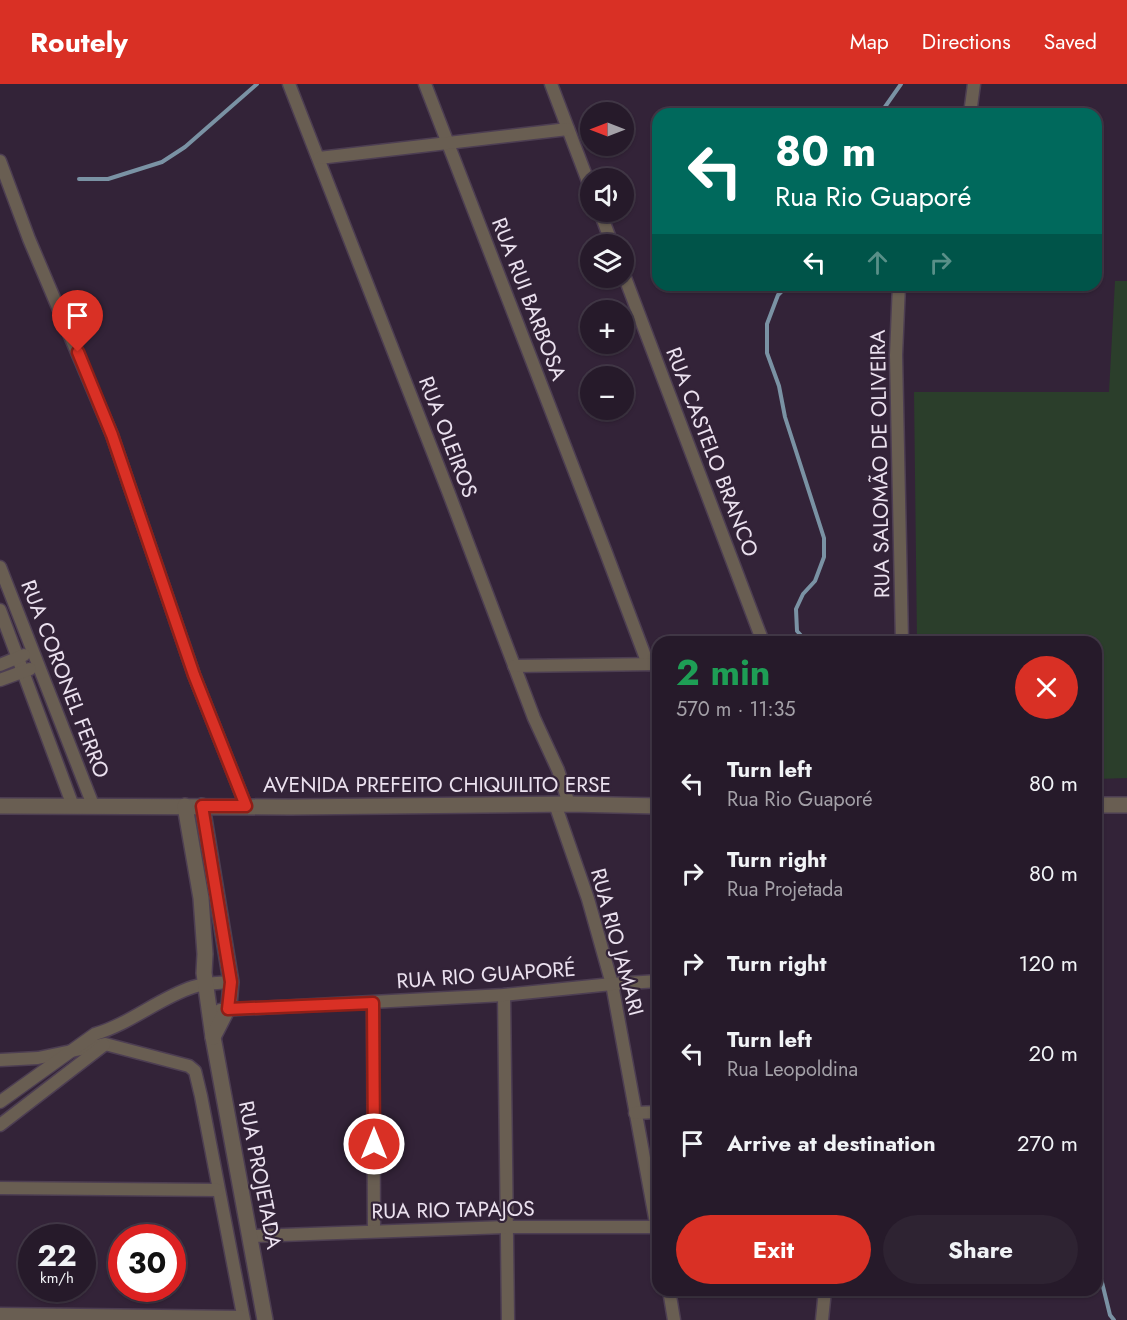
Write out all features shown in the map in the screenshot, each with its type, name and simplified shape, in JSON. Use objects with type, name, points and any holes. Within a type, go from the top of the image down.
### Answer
[{"type":"street","name":"RUA OLEIROS","points":[[289,84],[534,718],[558,770],[562,804]]},
{"type":"street","name":"RUA RUI BARBOSA","points":[[425,84],[652,662]]},
{"type":"street","points":[[551,84],[583,168]]},
{"type":"street","points":[[971,108],[974,84]]},
{"type":"street","points":[[319,158],[568,129]]},
{"type":"street","points":[[0,161],[29,239],[112,435],[194,675],[246,806]]},
{"type":"street","name":"RUA CASTELO BRANCO","points":[[629,288],[761,636]]},
{"type":"street","name":"RUA SALOMÃO DE OLIVEIRA","points":[[899,291],[896,355],[902,636]]},
{"type":"street","name":"RUA CORONEL FERRO","points":[[0,567],[93,805]]},
{"type":"street","name":"RUA CORONEL FERRO","points":[[0,610],[73,806]]},
{"type":"street","points":[[0,665],[33,652]]},
{"type":"street","name":"RUA RUI BARBOSA","points":[[514,666],[652,664]]},
{"type":"street","points":[[0,680],[39,666]]},
{"type":"street","name":"AVENIDA PREFEITO CHIQUILITO ERSE","points":[[0,806],[562,804],[652,806]]},
{"type":"street","name":"RUA RIO JAMARI","points":[[562,804],[612,984],[652,1200]]},
{"type":"street","points":[[1102,805],[1127,805]]},
{"type":"street","name":"RUA PROJETADA","points":[[185,806],[201,898],[205,984],[213,1038],[266,1320]]},
{"type":"street","points":[[202,806],[231,982],[228,1009],[213,1038]]},
{"type":"street","name":"RUA RIO GUAPORÉ","points":[[209,1011],[504,995],[652,981]]},
{"type":"street","points":[[0,1102],[94,1034],[113,1029],[186,989],[205,984],[231,982]]},
{"type":"street","points":[[504,995],[508,1320]]},
{"type":"street","points":[[373,1003],[374,1231]]},
{"type":"street","points":[[0,1125],[105,1044],[113,1029]]},
{"type":"street","points":[[0,1060],[38,1058],[105,1044],[189,1066],[195,1071],[243,1318],[0,1314]]},
{"type":"street","points":[[635,1113],[652,1112]]},
{"type":"street","points":[[0,1188],[218,1190]]},
{"type":"street","name":"RUA RIO TAPAJOS","points":[[250,1236],[506,1227],[652,1231]]},
{"type":"street","points":[[670,1296],[674,1320]]},
{"type":"street","points":[[822,1320],[824,1296]]},
{"type":"green space","points":[[1115,281],[1127,281],[1127,778],[1102,779],[1102,636],[917,636],[914,392],[1109,392]]},
{"type":"waterway","points":[[79,179],[108,179],[162,162],[185,147],[257,84]]},
{"type":"waterway","points":[[884,108],[901,84]]},
{"type":"waterway","points":[[782,291],[778,295],[767,324],[767,353],[824,538],[824,557],[815,581],[803,594],[796,609],[797,631],[802,636]]},
{"type":"waterway","points":[[1102,1282],[1110,1315],[1114,1320]]},
{"type":"route","points":[[78,352],[112,435],[194,675],[246,806],[202,806],[231,982],[228,1009],[373,1003],[374,1144]]}]
